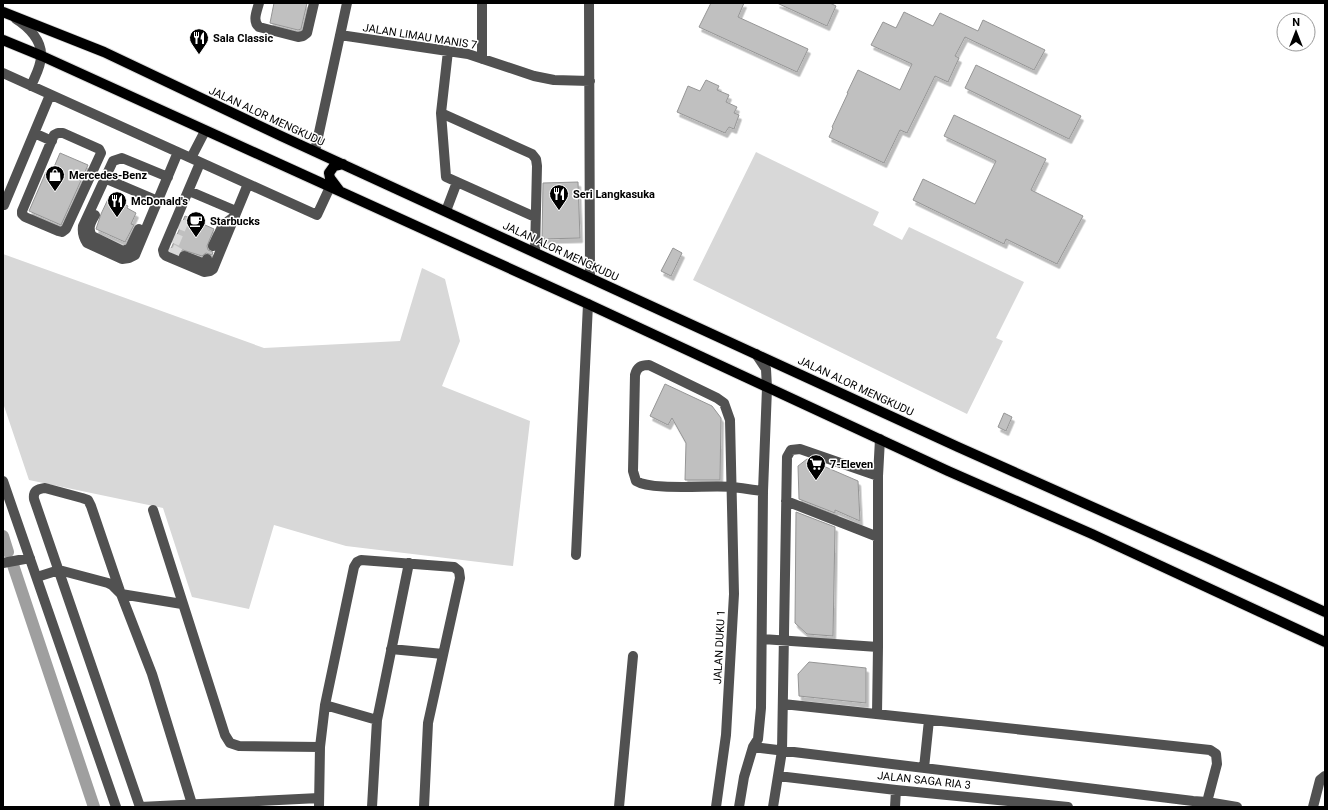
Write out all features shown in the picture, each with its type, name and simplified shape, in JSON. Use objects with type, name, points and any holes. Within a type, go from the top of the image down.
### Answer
[{"type":"main road","name":"JALAN ALOR MENGKUDU","points":[[5,13],[104,52],[343,164],[958,447],[1325,612]]},
{"type":"main road","points":[[3,40],[42,56],[588,304],[948,472],[1092,534],[1325,642]]},
{"type":"main road","points":[[334,189],[329,173],[334,166],[343,164]]},
{"type":"street","points":[[259,3],[255,20],[259,27],[298,36],[303,36],[307,33],[314,3]]},
{"type":"street","points":[[315,151],[348,3]]},
{"type":"street","points":[[482,3],[482,59]]},
{"type":"street","points":[[589,3],[590,278]]},
{"type":"street","points":[[5,13],[28,27],[38,41],[42,56],[39,69],[31,86]]},
{"type":"street","name":"JALAN LIMAU MANIS 7","points":[[340,35],[468,54],[534,76],[554,80],[590,81]]},
{"type":"street","points":[[448,52],[441,113],[446,177],[535,218]]},
{"type":"street","points":[[3,73],[317,215],[334,189]]},
{"type":"street","points":[[4,205],[50,95]]},
{"type":"street","points":[[441,113],[532,154],[536,159],[534,252]]},
{"type":"street","points":[[205,130],[189,190],[180,216],[163,250],[164,254],[204,272],[213,269],[248,184]]},
{"type":"street","points":[[34,133],[52,141]]},
{"type":"street","points":[[63,133],[99,149],[100,153],[66,229],[62,232],[25,217],[22,214],[22,210],[52,141],[54,135],[63,133]]},
{"type":"street","points":[[168,177],[122,158],[113,161],[83,226],[84,239],[87,243],[122,259],[135,255],[157,204],[168,177],[178,152]]},
{"type":"street","points":[[103,180],[157,204]]},
{"type":"street","points":[[446,211],[457,182]]},
{"type":"street","points":[[189,190],[236,214]]},
{"type":"street","points":[[213,246],[223,225],[236,214]]},
{"type":"street","points":[[184,256],[202,263],[206,262],[207,259]]},
{"type":"street","points":[[576,555],[588,304]]},
{"type":"street","points":[[739,807],[742,787],[753,747],[758,739],[760,725],[763,492],[767,388],[766,369],[756,354]]},
{"type":"street","name":"JALAN DUKU 1","points":[[716,807],[726,735],[734,594],[732,487],[730,420],[724,403],[717,398],[649,365],[639,367],[635,375],[634,405],[633,471],[636,481],[640,484],[664,486],[732,487]]},
{"type":"street","points":[[877,714],[878,476],[880,439]]},
{"type":"street","points":[[773,807],[782,751],[787,457],[792,450],[800,449],[878,476]]},
{"type":"street","points":[[3,481],[116,807]]},
{"type":"street","points":[[732,487],[763,492]]},
{"type":"street","points":[[192,804],[152,674],[121,594],[91,506],[88,500],[45,488],[36,490],[34,499],[140,807],[192,804],[319,803],[320,747],[325,705],[354,567],[357,562],[361,560],[409,563],[454,567],[459,571],[460,578],[428,723],[424,807]]},
{"type":"street","points":[[786,501],[878,537]]},
{"type":"street","points":[[153,510],[225,735],[230,743],[238,746],[320,747]]},
{"type":"street","points":[[3,563],[30,558]]},
{"type":"street","points":[[372,807],[377,720],[409,563]]},
{"type":"street","points":[[37,577],[58,570],[108,583],[121,594],[182,604]]},
{"type":"street","points":[[762,639],[878,647]]},
{"type":"street","points":[[391,649],[443,654]]},
{"type":"street","points":[[619,807],[633,656]]},
{"type":"street","points":[[783,704],[1210,750],[1216,754],[1217,764],[1207,802]]},
{"type":"street","points":[[325,705],[377,720]]},
{"type":"street","points":[[924,768],[928,720]]},
{"type":"street","points":[[753,747],[1193,804],[1207,802],[1237,807]]},
{"type":"street","name":"JALAN SAGA RIA 3","points":[[778,776],[1042,806],[1068,807]]},
{"type":"street","points":[[1313,807],[1322,778]]},
{"type":"street","points":[[895,807],[896,790]]},
{"type":"shaded area","points":[[756,152],[879,212],[873,225],[902,240],[909,227],[1024,282],[996,338],[1003,341],[967,414],[693,280]]},
{"type":"shaded area","points":[[3,254],[264,348],[400,341],[422,268],[445,279],[460,341],[442,386],[530,421],[513,566],[346,546],[274,525],[249,609],[192,597],[163,508],[29,480],[3,403]]},
{"type":"building","points":[[274,3],[307,3],[301,29],[298,30],[270,23]]},
{"type":"building","points":[[711,3],[744,3],[738,17],[808,49],[797,72],[699,27]]},
{"type":"building","points":[[777,3],[830,3],[836,6],[827,26]]},
{"type":"building","points":[[904,12],[933,26],[940,13],[978,31],[983,20],[1045,50],[1034,70],[965,37],[955,56],[959,58],[948,82],[935,76],[907,133],[900,130],[884,163],[829,137],[833,128],[832,127],[858,70],[900,90],[912,64],[871,45],[883,22],[896,28]]},
{"type":"building","points":[[976,65],[1081,116],[1069,139],[965,88]]},
{"type":"building","points":[[706,80],[719,86],[717,90],[729,95],[726,102],[737,107],[734,113],[739,115],[734,129],[729,127],[725,133],[677,112],[688,86],[700,91]]},
{"type":"building","points":[[954,115],[1046,159],[1031,190],[1083,216],[1057,264],[1006,239],[1004,244],[913,200],[923,179],[975,204],[996,161],[944,136]]},
{"type":"building","name":"Mercedes-Benz","points":[[60,153],[88,165],[61,225],[29,211],[46,172],[51,174]]},
{"type":"building","name":"Seri Langkasuka","points":[[578,182],[580,238],[542,239],[543,183]]},
{"type":"building","name":"McDonald's","points":[[109,197],[128,206],[127,208],[136,213],[131,224],[134,225],[125,242],[96,229]]},
{"type":"building","name":"Starbucks","points":[[185,216],[214,229],[207,246],[208,250],[213,252],[212,255],[206,253],[202,256],[183,250],[178,254],[170,251]]},
{"type":"building","points":[[673,248],[682,253],[671,276],[661,271]]},
{"type":"building","points":[[665,384],[712,406],[721,418],[720,480],[685,480],[686,443],[672,418],[668,425],[650,416]]},
{"type":"building","points":[[1004,413],[1012,417],[1006,431],[998,427]]},
{"type":"building","points":[[807,459],[858,481],[860,521],[835,510],[835,513],[799,499],[798,466]]},
{"type":"building","points":[[796,512],[835,527],[833,636],[807,634],[795,623]]},
{"type":"building","points":[[809,662],[866,668],[866,703],[799,696],[798,674]]},
{"type":"waterway","points":[[3,536],[8,552]]},
{"type":"waterway","points":[[13,565],[94,807]]},
{"type":"tunnel","points":[[182,220],[182,225],[172,249],[184,256]]},
{"type":"place","name":"Sala Classic","points":[[199,55]]},
{"type":"place","name":"Mercedes-Benz","points":[[55,192]]},
{"type":"place","name":"Seri Langkasuka","points":[[559,211]]},
{"type":"place","name":"McDonald's","points":[[117,218]]},
{"type":"place","name":"Starbucks","points":[[196,238]]},
{"type":"place","name":"7-Eleven","points":[[816,481]]}]
